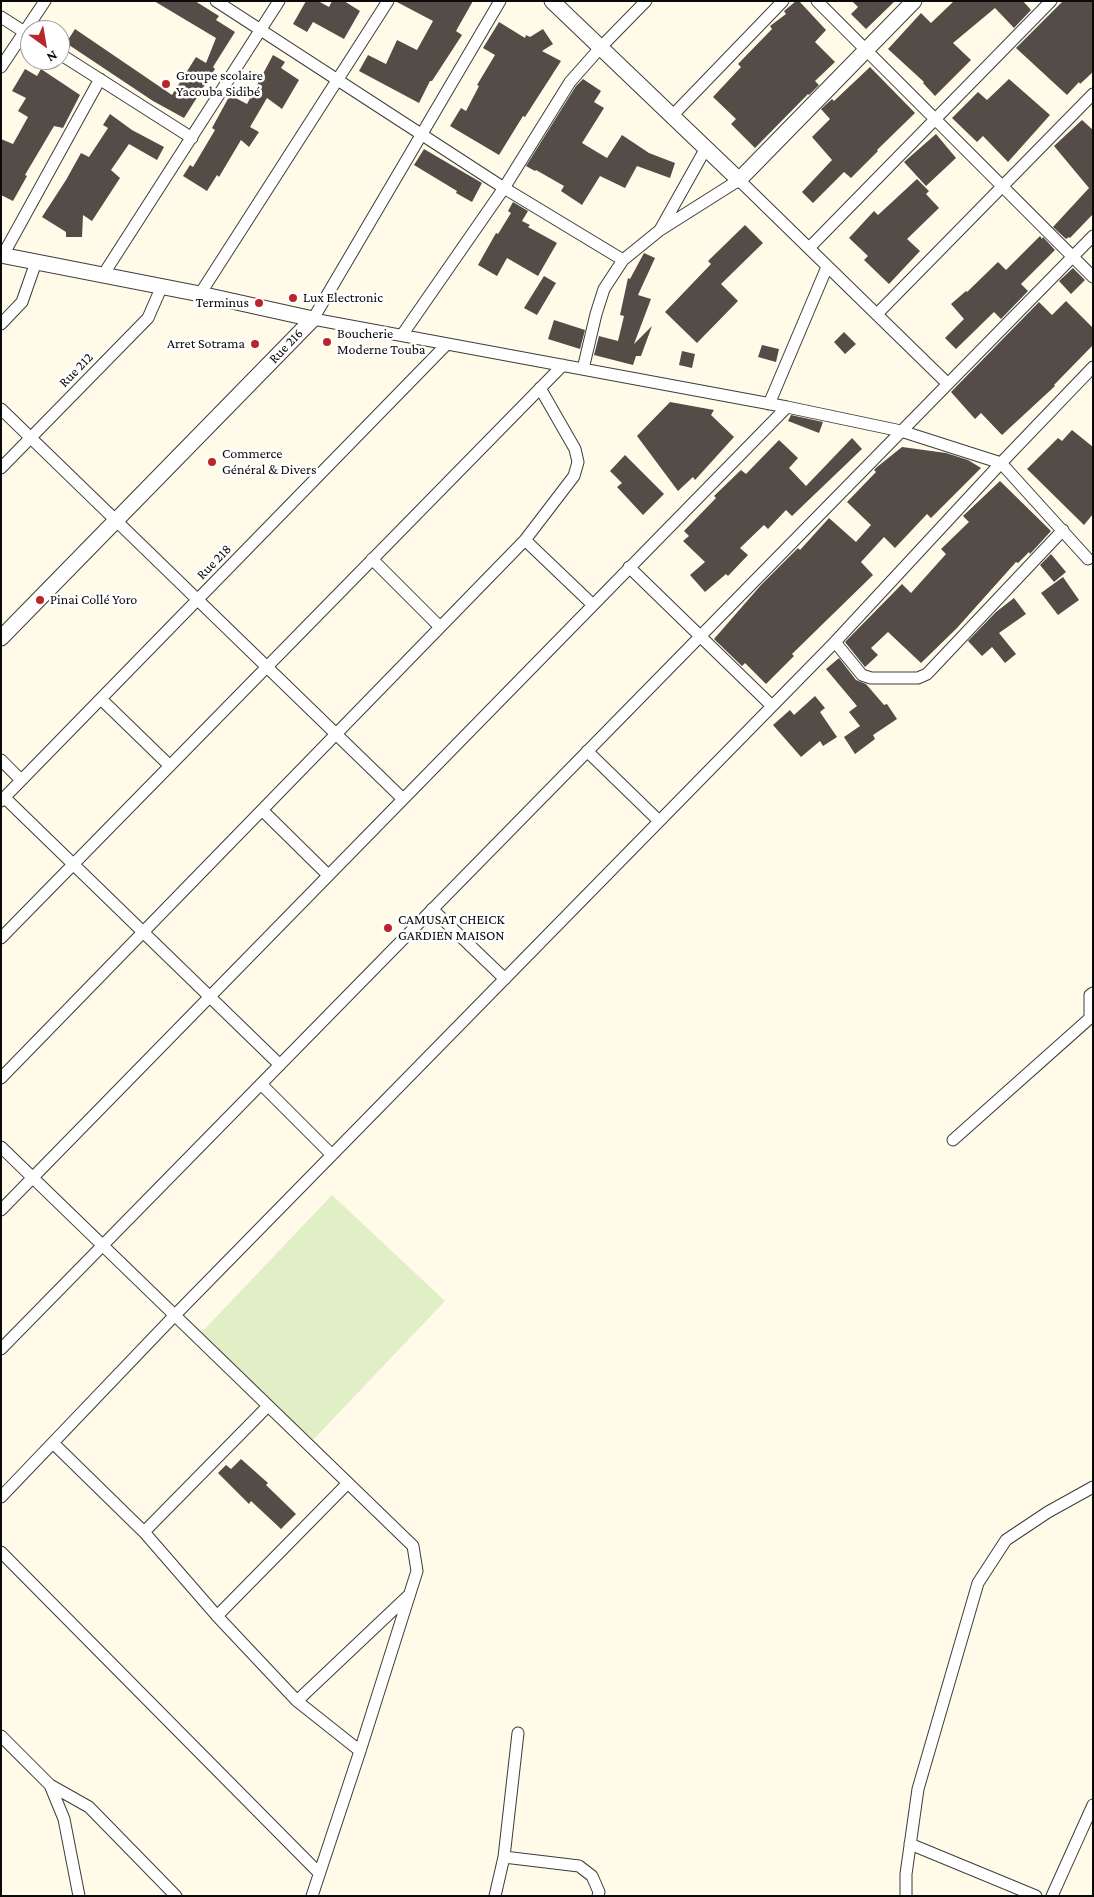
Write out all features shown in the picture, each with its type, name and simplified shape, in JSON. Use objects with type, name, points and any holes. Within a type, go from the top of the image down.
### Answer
[{"type":"street","points":[[34,20],[44,1]]},
{"type":"street","points":[[216,1],[504,188],[623,260]]},
{"type":"street","points":[[103,275],[279,1]]},
{"type":"street","points":[[200,294],[388,1]]},
{"type":"street","name":"Rue 216","points":[[1,638],[313,319],[500,1]]},
{"type":"street","points":[[552,1],[948,384]]},
{"type":"street","points":[[402,335],[504,188],[570,82],[646,1]]},
{"type":"street","points":[[672,116],[783,1]]},
{"type":"street","points":[[817,1],[1093,277]]},
{"type":"street","points":[[583,369],[604,289],[623,260],[660,230],[739,180],[914,1]]},
{"type":"street","points":[[809,248],[1050,1]]},
{"type":"street","points":[[1,17],[20,29]]},
{"type":"street","points":[[1,67],[20,42]]},
{"type":"street","points":[[70,60],[192,138]]},
{"type":"street","points":[[100,78],[2,255],[162,286],[313,319],[787,407],[901,431],[1000,463],[1088,559]]},
{"type":"street","points":[[877,314],[1093,94]]},
{"type":"street","points":[[660,230],[706,148]]},
{"type":"street","points":[[3,1344],[103,1246],[1093,236]]},
{"type":"street","points":[[1,324],[22,302],[36,262]]},
{"type":"street","points":[[770,404],[827,266]]},
{"type":"street","name":"Rue 212","points":[[1,468],[148,318],[162,286]]},
{"type":"street","name":"Rue 218","points":[[3,799],[447,344]]},
{"type":"street","points":[[1,938],[563,365]]},
{"type":"street","points":[[1,1497],[175,1315],[835,642],[1000,463],[1093,367]]},
{"type":"street","points":[[1,1078],[525,540],[574,476],[578,462],[575,449],[540,388]]},
{"type":"street","points":[[1,1210],[787,407]]},
{"type":"street","points":[[1,408],[403,799]]},
{"type":"street","points":[[835,642],[862,675],[871,678],[918,678],[927,674],[1063,530]]},
{"type":"street","points":[[525,540],[592,605]]},
{"type":"street","points":[[372,559],[440,627]]},
{"type":"street","points":[[630,567],[772,706]]},
{"type":"street","points":[[101,699],[170,766]]},
{"type":"street","points":[[587,751],[659,821]]},
{"type":"street","points":[[1,760],[21,780]]},
{"type":"street","points":[[3,799],[73,864],[280,1065]]},
{"type":"street","points":[[262,810],[328,875]]},
{"type":"street","points":[[432,909],[505,979]]},
{"type":"street","points":[[953,1140],[1090,1018],[1090,995],[1093,993]]},
{"type":"street","points":[[261,1084],[332,1155]]},
{"type":"street","points":[[1,1147],[412,1546],[416,1571],[360,1751],[312,1896]]},
{"type":"street","points":[[144,1532],[268,1406]]},
{"type":"street","points":[[53,1443],[144,1532],[217,1616],[297,1701],[360,1751]]},
{"type":"street","points":[[217,1616],[348,1483]]},
{"type":"street","points":[[906,1896],[906,1874],[918,1789],[978,1583],[1006,1540],[1048,1512],[1093,1487]]},
{"type":"street","points":[[1,1552],[319,1873]]},
{"type":"street","points":[[297,1701],[409,1595]]},
{"type":"street","points":[[495,1896],[504,1857],[518,1733]]},
{"type":"street","points":[[1,1736],[50,1785],[89,1808],[176,1896]]},
{"type":"street","points":[[50,1785],[64,1819],[79,1896]]},
{"type":"street","points":[[1052,1896],[1093,1805]]},
{"type":"street","points":[[910,1844],[1036,1896]]},
{"type":"street","points":[[504,1857],[579,1866],[592,1876],[599,1892],[598,1896]]},
{"type":"green space","points":[[332,1195],[445,1301],[313,1440],[200,1334]]},
{"type":"building","points":[[154,1],[195,1],[219,16],[216,20],[235,32],[213,67],[215,69],[184,118],[153,101],[70,46],[70,37],[75,29],[172,95],[196,57],[206,63],[216,38]]},
{"type":"building","points":[[306,1],[318,1],[329,7],[332,1],[344,1],[360,11],[344,39],[313,22],[307,32],[293,24]]},
{"type":"building","points":[[395,1],[473,1],[456,31],[462,35],[432,81],[430,81],[419,103],[359,71],[368,55],[386,64],[397,40],[417,50],[433,21]]},
{"type":"building","points":[[796,1],[799,1],[826,30],[815,42],[835,62],[815,81],[819,85],[755,148],[731,124],[736,119],[713,97],[741,67],[738,64],[772,29],[770,26],[786,14],[784,11]]},
{"type":"building","points":[[852,1],[895,1],[866,29],[851,14],[858,7]]},
{"type":"building","points":[[954,1],[1023,1],[1031,10],[1014,28],[995,8],[953,43],[971,60],[935,96],[924,82],[888,49],[921,13],[931,23]]},
{"type":"building","points":[[1063,1],[1093,1],[1093,72],[1080,84],[1079,82],[1067,95],[1016,48]]},
{"type":"building","points":[[499,22],[525,38],[526,35],[530,37],[543,29],[553,44],[542,51],[561,61],[499,155],[450,126],[461,108],[466,111],[479,86],[477,85],[495,55],[483,48]]},
{"type":"building","points":[[273,55],[285,62],[281,68],[299,80],[282,109],[267,98],[250,127],[259,132],[249,147],[241,140],[219,177],[217,175],[207,191],[183,176],[190,165],[193,167],[215,130],[212,128],[230,95],[247,104]]},
{"type":"building","points":[[870,67],[915,113],[851,178],[844,172],[813,203],[802,192],[832,160],[812,137],[830,119],[821,109],[832,99],[834,101]]},
{"type":"building","points":[[24,70],[37,76],[40,70],[42,70],[80,95],[63,128],[54,126],[25,175],[27,176],[13,201],[1,195],[1,139],[13,144],[28,117],[18,111],[26,98],[12,91]]},
{"type":"building","points":[[583,79],[601,91],[594,102],[604,108],[582,143],[607,158],[622,135],[649,153],[675,163],[670,178],[637,166],[625,188],[600,176],[582,205],[561,191],[564,186],[526,166],[576,86]]},
{"type":"building","points":[[1009,79],[1050,115],[1008,162],[983,136],[977,142],[952,118],[978,92],[987,100]]},
{"type":"building","points":[[110,114],[132,130],[164,147],[157,160],[129,144],[111,170],[120,178],[92,221],[83,215],[82,237],[66,237],[66,232],[42,217],[81,153],[89,157],[108,128],[103,125]]},
{"type":"building","points":[[1082,120],[1093,130],[1093,214],[1070,238],[1066,239],[1053,227],[1089,188],[1054,146]]},
{"type":"building","points":[[936,134],[956,158],[926,186],[904,162]]},
{"type":"building","points":[[424,149],[482,183],[472,202],[414,165]]},
{"type":"building","points":[[917,179],[929,191],[926,194],[939,208],[907,239],[920,251],[889,284],[864,260],[868,256],[849,238],[874,211],[878,215]]},
{"type":"building","points":[[513,202],[528,211],[522,221],[530,225],[528,227],[557,243],[538,276],[507,258],[497,276],[478,265],[496,233],[498,234],[511,213],[508,211]]},
{"type":"building","points":[[745,225],[763,243],[721,284],[738,301],[697,343],[665,312],[711,264],[708,261]]},
{"type":"building","points":[[1040,236],[1055,250],[1021,284],[1028,291],[1001,319],[994,312],[956,349],[945,338],[964,319],[951,304],[967,292],[998,262],[1006,270]]},
{"type":"building","points":[[644,253],[655,258],[638,295],[651,299],[634,344],[652,326],[641,356],[636,356],[633,365],[594,355],[599,336],[618,341],[624,316],[620,315],[628,278],[630,279]]},
{"type":"building","points":[[1073,268],[1085,280],[1071,294],[1059,281]]},
{"type":"building","points":[[544,276],[556,283],[537,315],[524,308]]},
{"type":"building","points":[[1066,301],[1093,328],[1093,345],[1055,386],[1002,435],[981,413],[975,419],[951,392],[1039,302],[1052,315]]},
{"type":"building","points":[[554,320],[585,330],[580,349],[548,339]]},
{"type":"building","points":[[844,332],[856,344],[845,354],[834,342]]},
{"type":"building","points":[[762,345],[779,349],[776,362],[758,357]]},
{"type":"building","points":[[682,351],[695,354],[692,368],[679,365]]},
{"type":"building","points":[[670,402],[714,410],[711,415],[734,437],[695,480],[693,477],[678,491],[637,436]]},
{"type":"building","points":[[791,415],[823,422],[819,433],[788,421]]},
{"type":"building","points":[[1072,430],[1093,447],[1093,514],[1084,525],[1027,469],[1058,438],[1062,441]]},
{"type":"building","points":[[852,438],[862,449],[792,516],[786,510],[768,529],[764,525],[740,548],[748,555],[728,576],[726,574],[705,592],[690,575],[705,562],[683,541],[689,536],[684,531],[716,498],[714,496],[741,470],[746,474],[779,440],[798,458],[789,468],[806,486]]},
{"type":"building","points":[[902,447],[946,453],[968,460],[981,468],[931,518],[927,514],[895,548],[884,537],[861,562],[873,575],[792,654],[794,656],[766,684],[745,663],[742,666],[714,639],[761,585],[798,548],[800,550],[829,518],[856,542],[871,525],[847,502],[876,472],[874,470],[877,467]]},
{"type":"building","points":[[625,455],[664,494],[643,515],[617,487],[622,483],[610,471]]},
{"type":"building","points":[[1000,481],[1051,531],[1030,554],[1029,552],[1018,563],[1016,562],[957,628],[921,663],[888,632],[871,648],[878,655],[865,667],[845,642],[902,584],[911,593],[946,554],[941,549],[969,522],[963,516]]},
{"type":"building","points":[[1051,554],[1066,572],[1054,582],[1040,565]]},
{"type":"building","points":[[1063,577],[1079,600],[1058,615],[1041,593]]},
{"type":"building","points":[[1014,598],[1026,614],[999,633],[1016,654],[1005,663],[992,647],[982,656],[968,641],[996,612]]},
{"type":"building","points":[[839,658],[856,680],[866,684],[884,705],[887,704],[897,719],[873,735],[875,739],[855,754],[844,737],[860,726],[849,712],[857,706],[826,669]]},
{"type":"building","points":[[815,696],[825,708],[820,712],[837,737],[823,746],[820,741],[801,757],[773,725],[790,710],[794,715]]},
{"type":"building","points":[[241,1459],[268,1483],[266,1485],[296,1514],[281,1529],[251,1501],[249,1504],[218,1473],[226,1465],[231,1469]]},
{"type":"place","name":"Groupe scolaire Yacouba Sidibé","points":[[166,84]]},
{"type":"place","name":"Lux Electronic","points":[[293,298]]},
{"type":"place","name":"Terminus","points":[[259,303]]},
{"type":"place","name":"Boucherie Moderne Touba","points":[[327,342]]},
{"type":"place","name":"Arret Sotrama","points":[[255,344]]},
{"type":"place","name":"Commerce Général & Divers","points":[[212,462]]},
{"type":"place","name":"Pinai Collé Yoro","points":[[40,600]]},
{"type":"place","name":"CAMUSAT CHEICK GARDIEN MAISON","points":[[388,928]]}]
